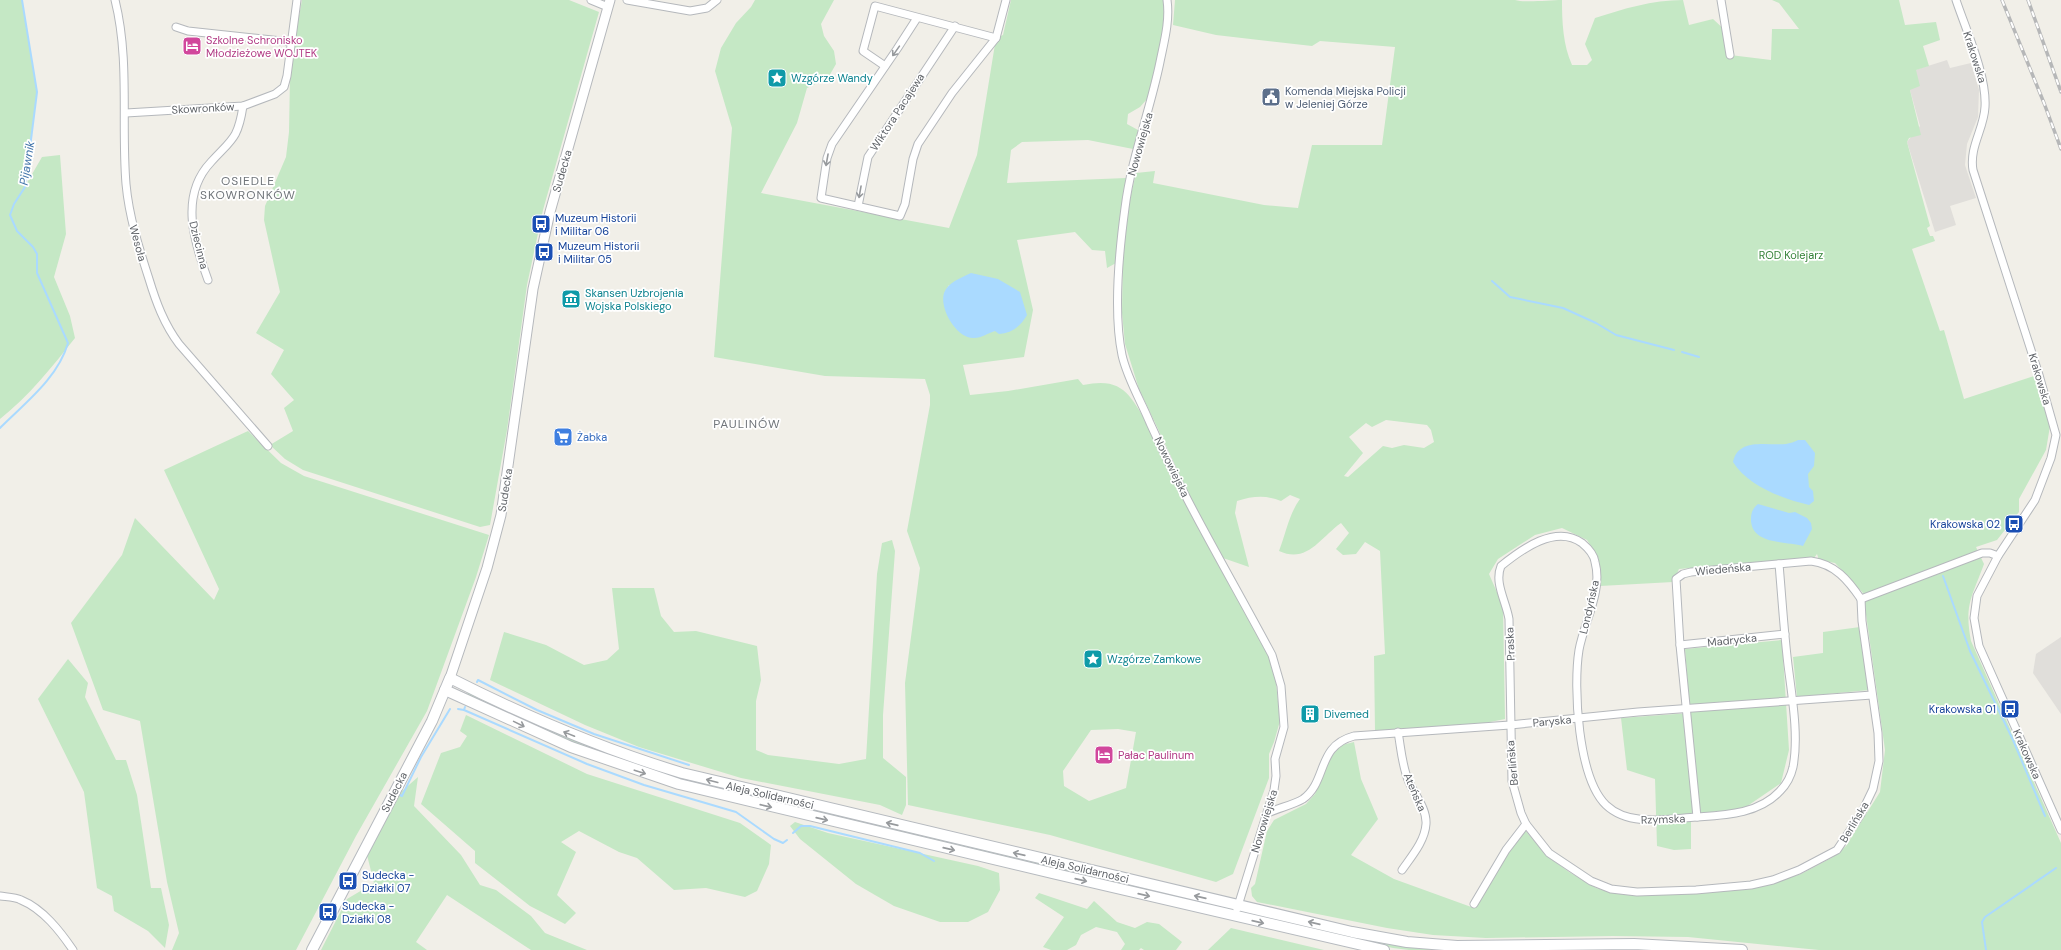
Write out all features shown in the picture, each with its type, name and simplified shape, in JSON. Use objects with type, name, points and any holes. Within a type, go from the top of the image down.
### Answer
[{"type":"main road","name":"Sudecka","points":[[312,950],[432,721],[450,678]]},
{"type":"main road","name":"Aleja Solidarności","points":[[450,678],[525,714],[580,738],[631,757],[682,773],[1374,937],[1428,945],[1481,947],[1634,944],[1742,950]]},
{"type":"main road","name":"Aleja Solidarności","points":[[446,690],[571,747],[679,784],[1235,917],[1384,950]]},
{"type":"street","name":"Wesoła","points":[[115,0],[121,22],[126,113],[126,185],[138,245],[157,304],[169,331],[179,344],[268,446]]},
{"type":"street","name":"Skowronków","points":[[126,113],[243,106],[276,94],[284,87],[297,0]]},
{"type":"street","points":[[591,0],[609,3]]},
{"type":"street","points":[[627,0],[690,11],[707,8],[716,0]]},
{"type":"street","points":[[917,18],[832,144],[828,154],[821,198],[900,216],[905,204],[918,144],[952,93],[996,38],[1006,0]]},
{"type":"street","name":"Nowowiejska","points":[[1167,0],[1167,24],[1164,42],[1151,104],[1129,182],[1124,209],[1119,265],[1121,345],[1124,363],[1163,451],[1268,649],[1279,675],[1284,727],[1275,759],[1276,783],[1235,917]]},
{"type":"street","points":[[1721,0],[1726,20],[1730,55]]},
{"type":"street","name":"Krakowska","points":[[1956,0],[1982,78],[1985,92],[1983,120],[1972,156],[1973,170],[2037,368],[2056,435],[2051,458],[2035,500],[1998,556],[1977,596],[1974,618],[1976,637],[2061,830]]},
{"type":"street","name":"Sudecka","points":[[450,678],[487,568],[501,514],[533,289],[550,212],[609,3]]},
{"type":"street","points":[[885,66],[863,51],[875,6],[996,38]]},
{"type":"street","name":"Wiktora Pacajewa","points":[[858,206],[868,156],[955,26]]},
{"type":"street","points":[[176,27],[188,30],[291,42]]},
{"type":"street","name":"Dziecinna","points":[[208,280],[195,237],[191,204],[194,190],[200,176],[210,162],[233,140],[239,128],[243,106]]},
{"type":"street","name":"Londyńska","points":[[1501,566],[1534,545],[1558,536],[1567,536],[1577,540],[1592,553],[1595,562],[1596,588],[1579,650],[1577,668],[1579,718]]},
{"type":"street","points":[[1861,599],[1982,554],[1990,553],[1998,556]]},
{"type":"street","name":"Wiedeńska","points":[[1686,708],[1676,579],[1683,574],[1811,561],[1822,562],[1838,571],[1861,599]]},
{"type":"street","points":[[1779,564],[1792,701]]},
{"type":"street","name":"Praska","points":[[1501,566],[1498,580],[1507,606],[1509,619],[1511,667],[1510,725]]},
{"type":"street","name":"Berlińska","points":[[1510,725],[1512,781],[1519,808],[1526,824],[1549,852],[1591,881],[1611,889],[1637,892],[1696,890],[1751,885],[1773,880],[1799,870],[1837,850],[1861,814],[1873,789],[1879,761],[1878,733],[1872,695],[1870,667],[1862,621],[1861,599]]},
{"type":"street","name":"Madrycka","points":[[1680,645],[1785,634]]},
{"type":"street","name":"Paryska","points":[[1268,812],[1303,799],[1313,786],[1330,750],[1344,738],[1398,732],[1510,725],[1686,708],[1872,695]]},
{"type":"street","name":"Rzymska","points":[[1579,718],[1588,776],[1598,796],[1606,806],[1628,818],[1639,820],[1697,817],[1743,812],[1765,803],[1780,791],[1788,781],[1794,764],[1795,752],[1792,701]]},
{"type":"street","name":"Rzymska","points":[[1686,708],[1697,817]]},
{"type":"street","name":"Ateńska","points":[[1398,732],[1403,763],[1409,782],[1419,799],[1427,824],[1424,835],[1402,870]]},
{"type":"street","points":[[1474,904],[1506,850],[1526,824]]},
{"type":"street","points":[[0,896],[20,900],[30,904],[51,922],[72,950]]},
{"type":"shaded area","points":[[1947,60],[1950,68],[1971,63],[1979,90],[1978,117],[1967,144],[1965,165],[1976,198],[1950,206],[1956,225],[1935,232],[1907,142],[1920,126],[1910,90],[1915,70]]},
{"type":"shaded area","points":[[2061,637],[2061,714],[2033,673],[2036,654]]},
{"type":"green space","points":[[0,0],[22,0],[37,92],[24,188],[42,157],[60,155],[66,234],[54,277],[70,316],[75,338],[30,391],[0,419]]},
{"type":"green space","points":[[302,0],[569,0],[599,12],[543,210],[527,285],[507,430],[490,525],[480,527],[303,470],[285,459],[270,445],[293,431],[284,408],[294,400],[271,374],[284,350],[256,333],[280,292],[264,220],[265,206],[286,157],[289,132],[290,77],[294,42]]},
{"type":"green space","points":[[755,0],[834,0],[821,24],[824,36],[834,51],[836,64],[828,78],[807,88],[797,123],[761,193],[949,228],[977,155],[996,38],[1003,35],[1011,0],[1167,0],[1165,26],[1148,98],[1140,107],[1128,114],[1127,124],[1138,130],[1133,149],[1088,140],[1022,142],[1011,150],[1007,183],[1126,178],[1116,263],[1107,268],[1105,251],[1092,250],[1075,232],[1017,240],[1033,310],[1024,357],[963,365],[970,395],[1008,391],[1078,379],[1083,385],[1097,383],[1117,386],[1125,391],[1131,398],[1150,427],[1270,657],[1275,673],[1280,721],[1269,754],[1269,778],[1233,874],[1216,882],[1050,835],[908,805],[905,683],[920,568],[907,531],[930,405],[930,395],[925,379],[825,376],[714,357],[732,128],[715,71],[721,48],[736,23],[751,7]],"holes":[[[949,285],[995,331],[988,332],[944,303],[944,294]],[[1118,729],[1136,732],[1126,788],[1089,801],[1064,786],[1063,771],[1091,730]]]},
{"type":"green space","name":"ROD Kolejarz","points":[[1175,0],[1562,0],[1564,33],[1567,50],[1572,65],[1587,65],[1592,60],[1585,44],[1595,18],[1627,8],[1671,0],[1683,0],[1689,25],[1713,19],[1727,32],[1730,55],[1771,60],[1772,29],[1799,29],[1779,3],[1772,0],[1899,0],[1905,25],[1936,22],[1940,40],[1923,46],[1929,66],[1916,70],[1920,86],[1910,90],[1921,135],[1909,138],[1907,142],[1930,226],[1927,228],[1930,236],[1933,236],[1935,241],[1912,249],[1940,331],[1944,330],[1964,399],[2034,376],[2050,426],[2046,450],[2019,499],[2019,512],[1997,540],[1976,547],[1984,564],[1970,601],[1968,618],[1971,641],[2061,843],[2061,950],[1819,950],[1688,937],[1613,936],[1486,938],[1433,935],[1387,928],[1257,902],[1252,896],[1251,888],[1255,884],[1267,831],[1274,820],[1306,804],[1315,794],[1331,757],[1342,745],[1354,742],[1361,779],[1378,819],[1351,855],[1394,879],[1474,908],[1524,829],[1546,855],[1569,872],[1596,888],[1625,895],[1695,893],[1752,889],[1801,874],[1833,857],[1846,846],[1880,792],[1885,750],[1863,593],[1835,563],[1819,560],[1817,554],[1814,558],[1679,569],[1673,582],[1600,586],[1601,572],[1598,557],[1587,540],[1562,528],[1535,535],[1498,559],[1489,574],[1503,606],[1505,719],[1475,725],[1375,731],[1374,656],[1385,654],[1380,551],[1365,542],[1356,554],[1343,555],[1336,549],[1349,533],[1341,523],[1313,548],[1305,552],[1289,554],[1279,551],[1290,517],[1300,499],[1290,495],[1281,501],[1259,497],[1237,501],[1235,513],[1249,567],[1223,558],[1194,505],[1139,389],[1125,344],[1122,313],[1123,248],[1128,208],[1136,173],[1155,171],[1153,183],[1264,205],[1298,208],[1312,145],[1382,145],[1395,47],[1320,41],[1312,46],[1216,35],[1173,25]],"holes":[[[1386,420],[1427,425],[1431,430],[1434,442],[1424,448],[1404,445],[1392,448],[1383,446],[1348,477],[1344,476],[1363,453],[1349,437],[1366,423],[1372,427]]]},
{"type":"green space","points":[[248,431],[281,463],[304,476],[489,535],[476,577],[427,711],[356,836],[296,950],[172,950],[179,933],[167,882],[140,721],[103,710],[71,623],[122,555],[135,518],[214,600],[219,589],[164,470]]},
{"type":"green space","points":[[892,540],[895,551],[883,715],[883,758],[906,777],[906,805],[902,815],[880,805],[741,778],[639,747],[585,725],[490,680],[504,632],[546,645],[584,665],[607,660],[619,649],[612,588],[654,588],[661,616],[674,632],[696,631],[757,646],[761,680],[756,701],[756,750],[768,755],[839,764],[866,759],[877,574],[882,543]]},
{"type":"green space","points":[[1860,627],[1869,690],[1797,697],[1793,657],[1823,653],[1823,632]]},
{"type":"green space","points":[[1782,640],[1789,750],[1781,783],[1743,809],[1691,814],[1691,849],[1674,850],[1657,846],[1655,779],[1627,770],[1621,718],[1690,713],[1685,649]]},
{"type":"green space","points":[[68,659],[88,683],[85,697],[116,760],[126,760],[137,795],[151,888],[161,888],[169,925],[165,948],[148,931],[114,911],[112,896],[97,888],[84,792],[38,699]]},
{"type":"green space","points":[[468,691],[586,744],[1222,906],[1107,882],[680,780],[572,743],[467,695]]},
{"type":"green space","points":[[466,715],[587,774],[740,823],[771,845],[769,864],[757,891],[745,897],[706,888],[674,890],[637,858],[619,852],[579,831],[561,842],[576,852],[557,895],[576,913],[565,924],[530,906],[475,863],[475,851],[421,804],[441,753],[460,747],[467,736],[460,731]]},
{"type":"green space","points":[[418,777],[414,806],[461,855],[480,885],[496,890],[531,916],[545,933],[587,950],[531,950],[447,895],[416,942],[427,950],[321,950],[347,899],[374,883],[367,855],[402,791]]},
{"type":"green space","points":[[795,822],[828,833],[978,866],[999,873],[1000,890],[988,912],[968,922],[940,922],[894,906],[856,884],[800,839],[790,826]]},
{"type":"green space","points":[[1039,893],[1087,909],[1094,901],[1117,922],[1135,928],[1147,922],[1159,924],[1182,942],[1176,950],[1144,950],[1141,948],[1139,950],[1121,950],[1125,944],[1117,932],[1096,927],[1081,935],[1076,945],[1067,950],[1051,950],[1043,947],[1064,917],[1035,898]]},
{"type":"green space","points":[[1264,915],[1453,950],[1409,950],[1393,948],[1263,919]]},
{"type":"green space","points":[[1231,928],[1324,950],[1208,950]]},
{"type":"water","points":[[971,273],[998,279],[1020,292],[1027,315],[1019,326],[1008,332],[999,334],[995,331],[977,338],[968,337],[961,334],[947,315],[943,300],[944,293],[948,286],[952,283]]},
{"type":"water","points":[[1798,440],[1805,440],[1815,453],[1814,466],[1808,474],[1809,487],[1813,491],[1814,501],[1809,505],[1777,495],[1757,485],[1733,462],[1736,454],[1747,446],[1755,444],[1786,444]]},
{"type":"water","points":[[1758,504],[1789,513],[1795,512],[1807,518],[1811,523],[1812,529],[1803,546],[1771,541],[1758,534],[1753,529],[1751,516],[1752,511]]},
{"type":"waterway","name":"Pijawnik","points":[[0,428],[49,379],[57,368],[68,343],[37,273],[37,254],[33,247],[17,231],[10,215],[14,204],[25,187],[37,92],[22,0]]},
{"type":"waterway","points":[[1492,281],[1510,297],[1563,308],[1596,323],[1616,335],[1674,350]]},
{"type":"waterway","points":[[1682,352],[1699,357]]},
{"type":"waterway","points":[[1943,576],[1970,651],[2013,740],[2045,816]]},
{"type":"waterway","points":[[477,682],[478,680],[537,710],[594,734],[689,765]]},
{"type":"waterway","points":[[458,709],[464,710],[465,707]]},
{"type":"waterway","points":[[400,795],[402,796],[421,757],[450,709]]},
{"type":"waterway","points":[[464,710],[587,764],[644,785],[736,812],[774,839],[783,843],[787,840]]},
{"type":"waterway","points":[[793,833],[801,826],[810,826],[920,853],[934,861]]},
{"type":"waterway","points":[[1986,950],[1982,922],[1985,917],[2056,868]]},
{"type":"railway","points":[[2002,0],[2061,149]]},
{"type":"railway","points":[[2028,0],[2061,92]]},
{"type":"place","name":"Szkolne Schronisko Młodzieżowe WOJTEK","points":[[192,46]]},
{"type":"place","name":"Wzgórze Wandy","points":[[777,78]]},
{"type":"place","name":"Komenda Miejska Policji w Jeleniej Górze","points":[[1271,97]]},
{"type":"place","name":"Muzeum Historii i Militar 06","points":[[541,224]]},
{"type":"place","name":"Muzeum Historii i Militar 05","points":[[544,252]]},
{"type":"place","name":"Skansen Uzbrojenia Wojska Polskiego","points":[[571,299]]},
{"type":"place","name":"Żabka","points":[[563,437]]},
{"type":"place","name":"Krakowska 02","points":[[2014,524]]},
{"type":"place","name":"Wzgórze Zamkowe","points":[[1093,659]]},
{"type":"place","name":"Krakowska 01","points":[[2010,709]]},
{"type":"place","name":"Divemed","points":[[1310,714]]},
{"type":"place","name":"Pałac Paulinum","points":[[1104,755]]},
{"type":"place","name":"Sudecka - Działki 07","points":[[348,881]]},
{"type":"place","name":"Sudecka - Działki 08","points":[[328,912]]},
{"type":"district","name":"OSIEDLE SKOWRONKÓW","points":[[248,188]]},
{"type":"district","name":"PAULINÓW","points":[[747,424]]}]
